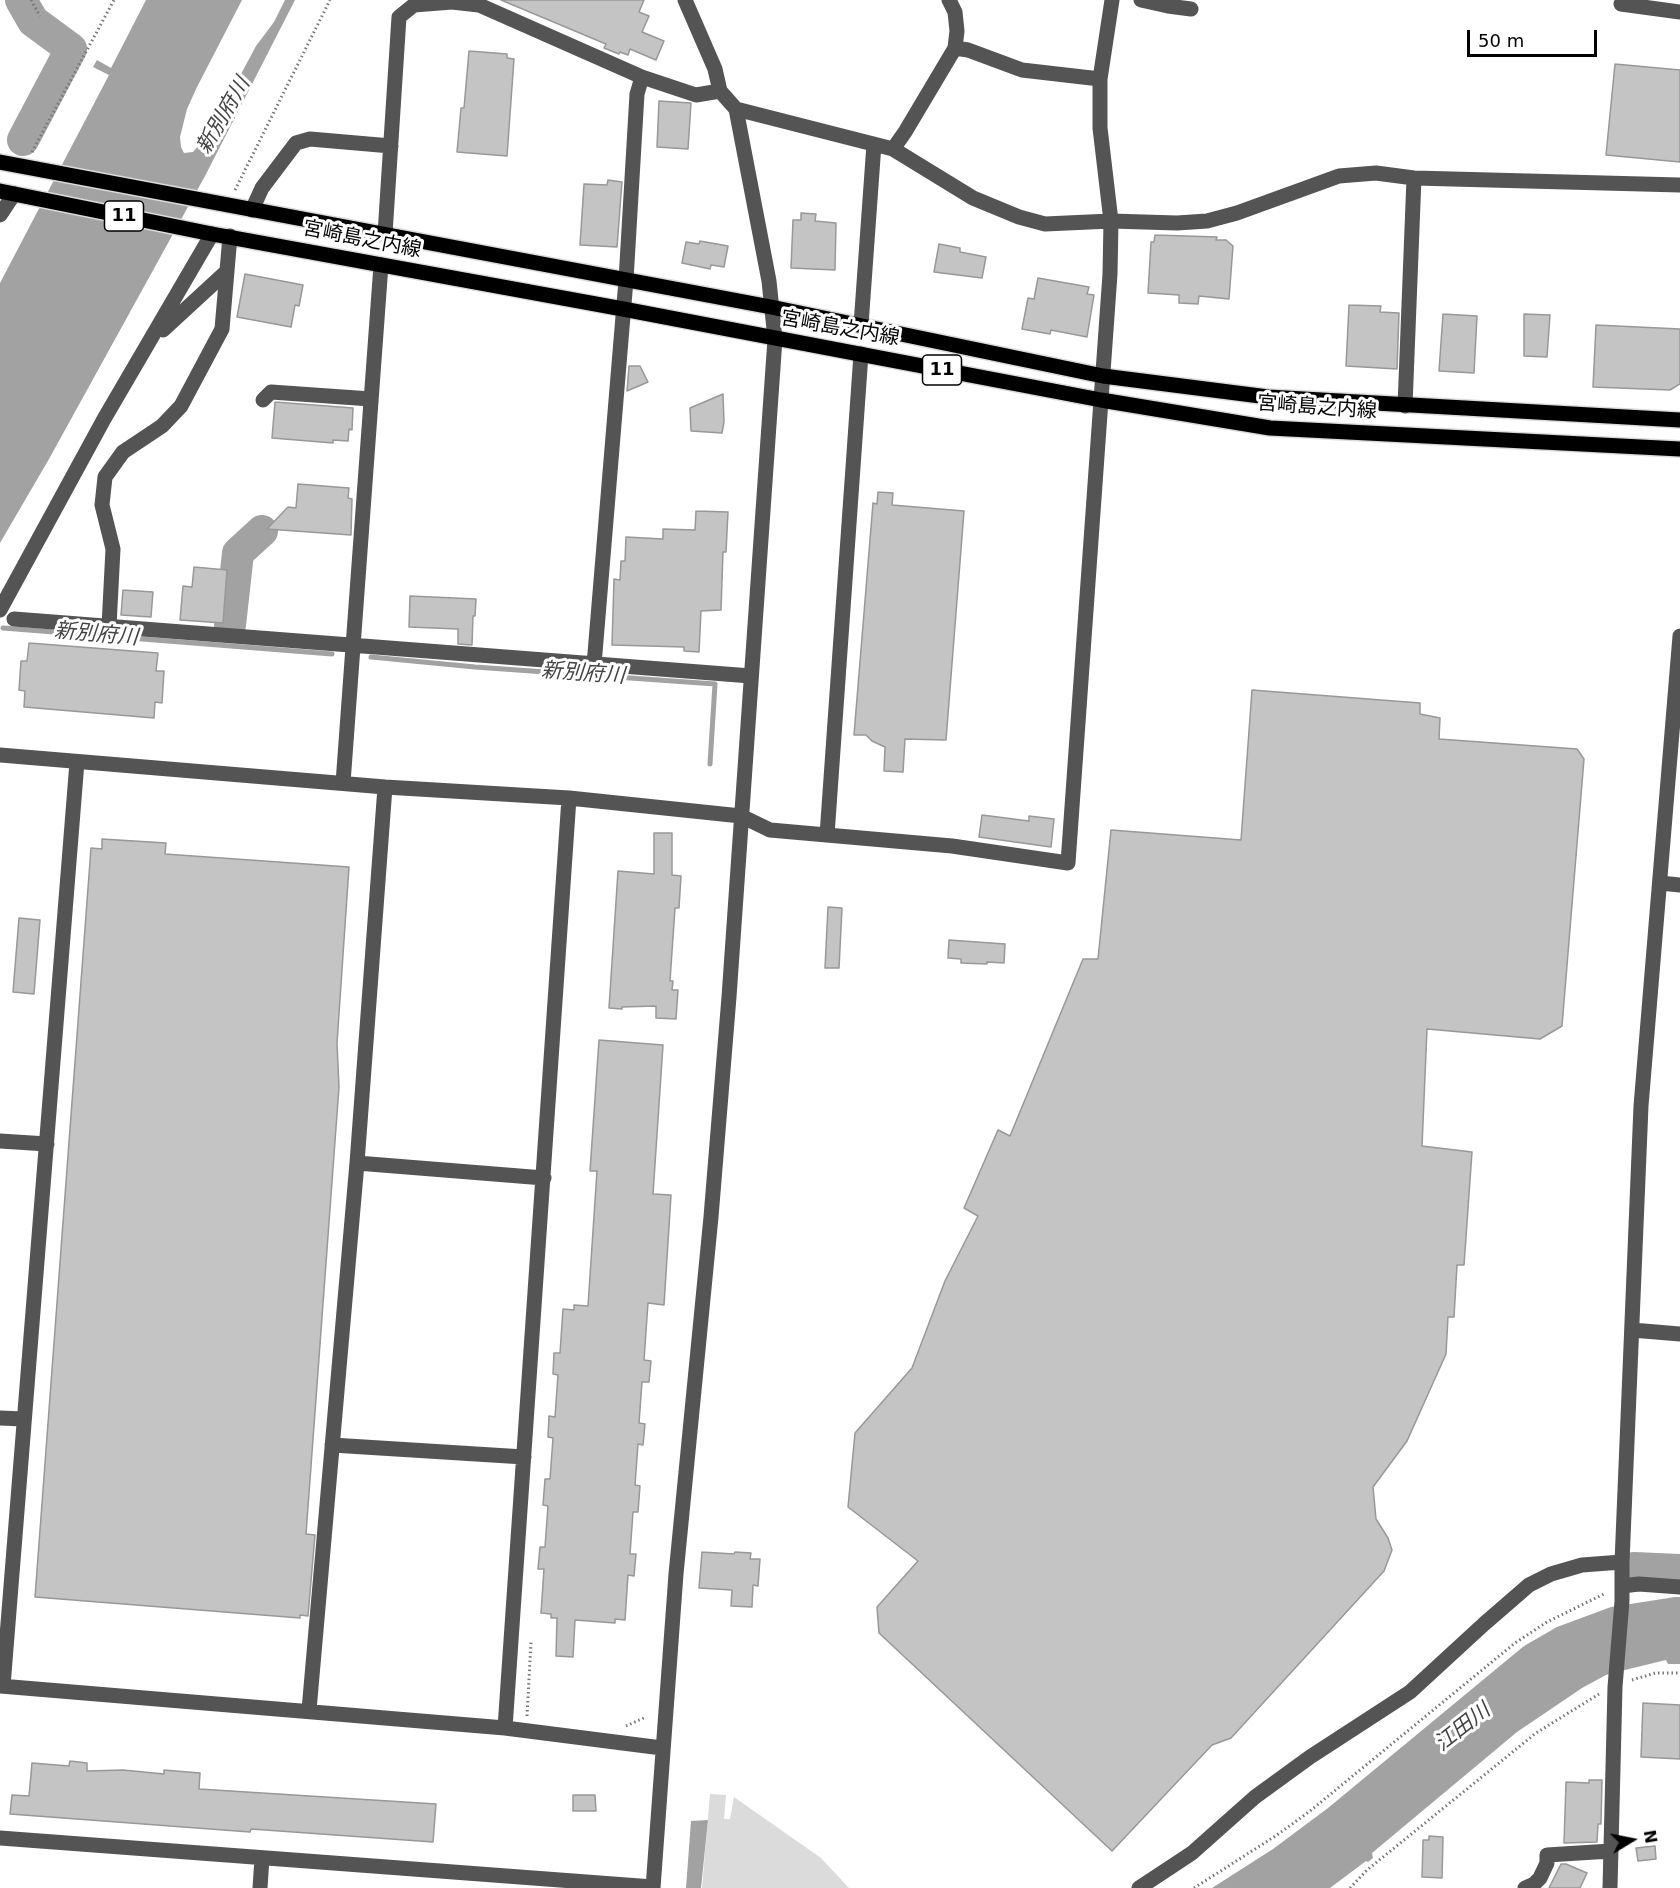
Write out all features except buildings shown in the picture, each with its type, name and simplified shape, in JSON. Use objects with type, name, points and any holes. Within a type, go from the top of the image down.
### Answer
[{"type":"main road","name":"宮崎島之内線","points":[[0,162],[771,307],[1103,376],[1268,397],[1680,420]]},
{"type":"main road","name":"宮崎島之内線","points":[[7,192],[212,234],[1101,400],[1270,428],[1680,449]]},
{"type":"street","points":[[0,1838],[653,1888],[676,1574],[713,1194],[729,998],[775,339],[769,281],[736,109],[720,91],[715,69],[685,0]]},
{"type":"street","points":[[892,149],[905,132],[955,48],[957,31],[955,12],[949,0]]},
{"type":"street","points":[[0,755],[385,787],[569,798],[741,816],[770,830],[952,846],[1068,863],[1103,376],[1111,221],[1100,128],[1100,79],[1112,0]]},
{"type":"street","points":[[1141,0],[1191,9]]},
{"type":"street","points":[[385,234],[399,17],[414,5],[479,2],[642,76],[696,95],[720,91]]},
{"type":"street","points":[[1621,4],[1680,12]]},
{"type":"street","points":[[955,48],[968,50],[1022,70],[1100,79]]},
{"type":"street","points":[[594,665],[626,280],[637,93],[642,76]]},
{"type":"street","points":[[736,109],[892,149],[973,198],[1045,224],[1207,221],[1238,213],[1339,176],[1376,173],[1414,178],[1680,185]]},
{"type":"street","points":[[252,210],[262,188],[296,143],[310,139],[391,146]]},
{"type":"street","points":[[861,325],[874,144]]},
{"type":"street","points":[[1405,406],[1414,178]]},
{"type":"street","points":[[0,215],[7,192]]},
{"type":"street","points":[[0,610],[104,419],[212,234]]},
{"type":"street","points":[[109,626],[113,549],[102,505],[105,477],[123,452],[162,426],[181,406],[222,329],[230,236]]},
{"type":"street","points":[[342,783],[381,265]]},
{"type":"street","points":[[155,334],[226,272]]},
{"type":"street","points":[[827,835],[861,354]]},
{"type":"street","points":[[263,400],[271,393],[371,399]]},
{"type":"street","points":[[14,619],[751,676]]},
{"type":"street","points":[[1610,1888],[1615,1687],[1622,1593],[1641,1106],[1680,636]]},
{"type":"street","points":[[77,762],[1,1686],[505,1728],[662,1748]]},
{"type":"street","points":[[309,1710],[357,1163],[385,787]]},
{"type":"street","points":[[505,1728],[569,798]]},
{"type":"street","points":[[1660,883],[1680,885]]},
{"type":"street","points":[[0,1141],[46,1144]]},
{"type":"street","points":[[357,1163],[544,1178]]},
{"type":"street","points":[[1632,1330],[1680,1334]]},
{"type":"street","points":[[0,1418],[24,1419]]},
{"type":"street","points":[[332,1445],[524,1457]]},
{"type":"street","points":[[1139,1888],[1192,1853],[1255,1797],[1310,1757],[1410,1692],[1529,1586],[1551,1574],[1582,1565],[1622,1562]]},
{"type":"street","points":[[1622,1593],[1639,1584],[1680,1587]]},
{"type":"street","points":[[1525,1888],[1534,1884],[1545,1871],[1547,1855],[1611,1851]]},
{"type":"street","points":[[260,1888],[262,1858]]},
{"type":"path","points":[[31,0],[40,16]]},
{"type":"path","points":[[24,167],[114,0]]},
{"type":"path","points":[[223,205],[330,0]]},
{"type":"path","points":[[1194,1888],[1310,1811],[1515,1643],[1546,1622],[1586,1602],[1622,1593]]},
{"type":"path","points":[[528,1720],[526,1712],[531,1642]]},
{"type":"path","points":[[1350,1888],[1366,1870],[1536,1733],[1570,1710],[1615,1687],[1655,1673],[1680,1673]]},
{"type":"path","points":[[620,1726],[629,1726],[646,1717]]},
{"type":"shaded area","points":[[710,1794],[726,1795],[724,1819],[730,1819],[734,1797],[821,1858],[849,1888],[702,1888]]},
{"type":"water","points":[[146,0],[242,0],[187,109],[180,137],[184,153],[193,152],[207,136],[227,92],[274,22],[285,0],[295,0],[205,176],[49,459],[0,543],[0,283],[109,75],[93,67],[97,60],[111,68]]},
{"type":"water","name":"江田川","points":[[1680,1597],[1680,1664],[1668,1664],[1666,1660],[1629,1669],[1606,1675],[1582,1688],[1517,1732],[1372,1853],[1373,1858],[1330,1888],[1212,1888],[1273,1849],[1328,1808],[1524,1646],[1557,1627],[1611,1607]]},
{"type":"water","points":[[708,1820],[701,1888],[686,1888],[691,1821]]},
{"type":"waterway","name":"新別府川","points":[[21,0],[33,21],[71,49],[23,140]]},
{"type":"waterway","name":"新別府川","points":[[230,625],[238,553],[262,531]]},
{"type":"waterway","name":"新別府川","points":[[3,628],[332,654]]},
{"type":"waterway","name":"新別府川","points":[[371,657],[475,667],[715,684],[710,764]]},
{"type":"waterway","name":"新別府川","points":[[1634,1568],[1680,1570]]}]
